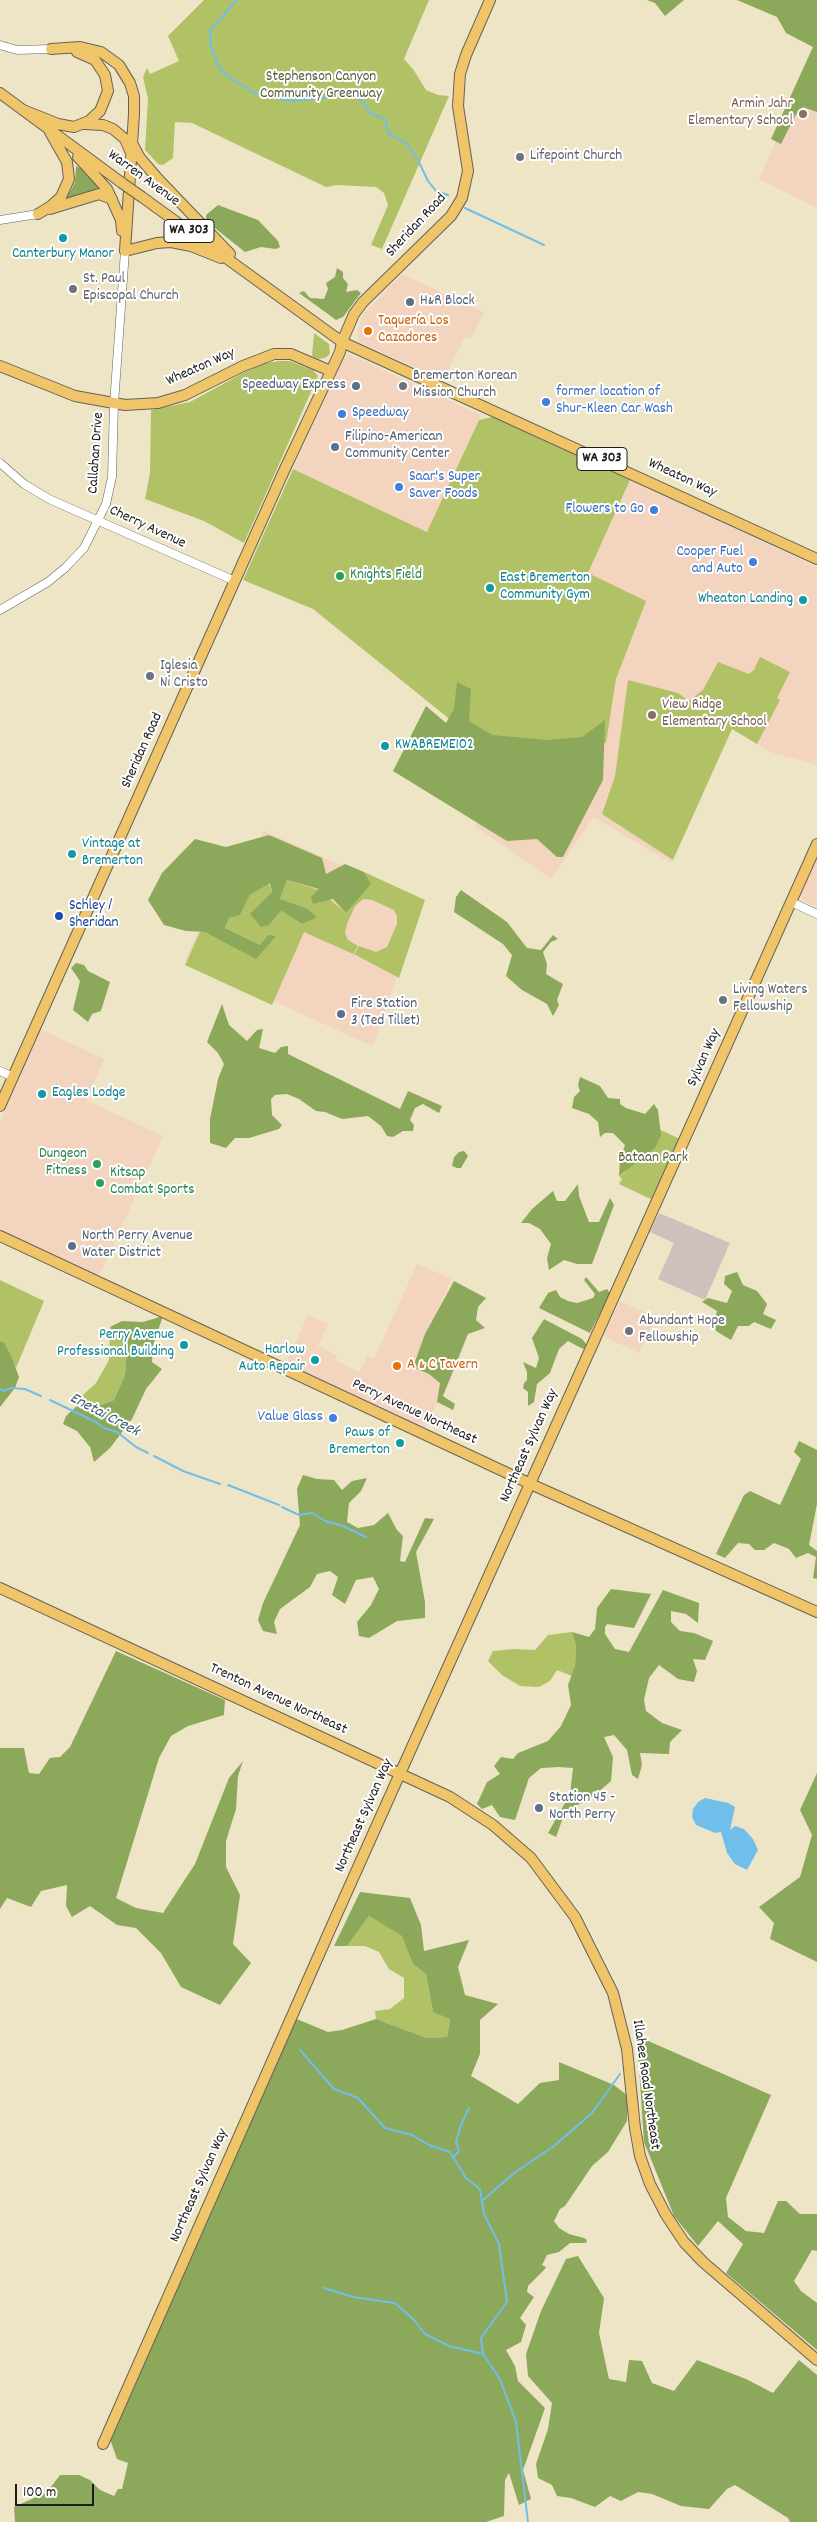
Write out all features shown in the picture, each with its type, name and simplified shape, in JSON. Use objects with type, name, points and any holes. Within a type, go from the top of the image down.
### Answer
[{"type":"main road","name":"Sheridan Road","points":[[0,1106],[312,408],[318,401],[331,374],[342,342],[360,306],[451,216],[462,198],[468,171],[458,113],[459,80],[464,60],[490,0]]},
{"type":"main road","points":[[51,49],[80,47],[96,51],[114,60],[123,70],[134,96],[125,251]]},
{"type":"main road","points":[[51,49],[82,53],[95,60],[103,70],[108,84],[107,98],[100,111],[84,124]]},
{"type":"main road","name":"Warren Avenue","points":[[0,94],[342,342]]},
{"type":"main road","points":[[23,110],[58,124],[74,127],[84,124],[103,125],[113,129],[124,140],[132,156]]},
{"type":"main road","points":[[48,129],[105,186],[121,220],[125,251]]},
{"type":"main road","points":[[38,214],[51,206],[61,196],[69,179],[67,162],[48,129]]},
{"type":"main road","points":[[132,143],[140,158],[158,179],[253,277]]},
{"type":"main road","points":[[38,214],[95,194],[103,194],[112,199]]},
{"type":"main road","points":[[125,251],[157,243],[171,242],[191,246],[235,264]]},
{"type":"main road","name":"Sheridan Road","points":[[312,408],[313,398],[334,350],[342,342]]},
{"type":"main road","name":"Wheaton Way","points":[[342,342],[817,559]]},
{"type":"main road","name":"Wheaton Way","points":[[0,366],[69,394],[114,404],[152,403],[180,396],[198,390],[243,366],[274,354],[291,354],[326,368]]},
{"type":"main road","name":"Sylvan Way","points":[[657,1202],[817,844]]},
{"type":"main road","name":"Northeast Sylvan Way","points":[[103,2444],[400,1773],[657,1202]]},
{"type":"main road","name":"Perry Avenue Northeast","points":[[0,1236],[530,1484],[817,1612]]},
{"type":"main road","name":"Trenton Avenue Northeast","points":[[0,1588],[400,1773],[468,1808],[504,1833],[531,1858]]},
{"type":"main road","name":"Illahee Road Northeast","points":[[531,1858],[576,1917],[613,1993],[627,2049],[635,2128],[640,2156],[650,2184],[666,2215],[684,2242],[703,2262],[817,2360]]},
{"type":"street","points":[[0,45],[17,50],[51,49]]},
{"type":"street","points":[[0,220],[38,214]]},
{"type":"street","name":"Callahan Drive","points":[[0,610],[54,577],[84,548],[100,521],[112,480],[114,404],[125,251]]},
{"type":"street","name":"Cherry Avenue","points":[[0,463],[32,489],[235,581]]},
{"type":"street","points":[[791,902],[817,914]]},
{"type":"street","points":[[0,1071],[13,1077]]},
{"type":"shaded area","name":"Armin Jahr Elementary School","points":[[817,49],[817,208],[759,179]]},
{"type":"shaded area","points":[[402,274],[484,312],[471,339],[465,337],[443,380],[359,342],[357,330],[363,315]]},
{"type":"shaded area","points":[[349,354],[481,415],[428,532],[293,469],[343,359]]},
{"type":"shaded area","name":"View Ridge Elementary School","points":[[630,480],[817,567],[817,765],[770,752],[732,728],[671,863],[594,817],[551,879],[475,826]]},
{"type":"shaded area","points":[[264,831],[422,901],[374,1044],[370,1045],[185,961],[213,898],[230,906]]},
{"type":"shaded area","points":[[817,859],[817,907],[803,901],[801,895]]},
{"type":"shaded area","points":[[40,1029],[104,1059],[86,1100],[163,1136],[99,1276],[0,1230],[0,1122]]},
{"type":"shaded area","points":[[659,1213],[730,1243],[705,1300],[658,1279],[674,1243],[650,1232]]},
{"type":"shaded area","points":[[417,1264],[452,1279],[414,1362],[449,1378],[425,1429],[285,1365],[308,1315],[328,1324],[318,1346],[337,1355],[335,1360],[360,1372],[367,1356],[374,1359]]},
{"type":"shaded area","points":[[620,1301],[656,1317],[639,1353],[603,1336]]},
{"type":"green space","name":"Stephenson Canyon Community Greenway","points":[[204,0],[429,0],[404,59],[413,69],[426,90],[438,95],[449,96],[382,249],[371,245],[388,205],[384,193],[376,187],[337,185],[326,187],[192,123],[175,122],[173,158],[163,165],[158,164],[145,150],[148,99],[143,77],[147,68],[150,74],[179,61],[168,36]]},
{"type":"green space","points":[[647,0],[684,0],[665,16],[655,3]]},
{"type":"green space","points":[[737,0],[817,0],[817,112],[803,107],[795,116],[781,144],[771,139],[813,47],[786,33],[777,17]]},
{"type":"green space","points":[[76,166],[84,170],[102,190],[59,205],[70,192],[75,182]]},
{"type":"green space","points":[[218,205],[258,220],[278,241],[280,247],[276,249],[261,247],[245,252],[206,221],[206,215]]},
{"type":"green space","points":[[337,268],[343,272],[343,278],[348,284],[346,292],[357,290],[361,293],[343,317],[336,320],[299,293],[304,291],[310,298],[324,299],[328,289],[326,283],[335,277]]},
{"type":"green space","points":[[314,333],[329,344],[330,354],[325,358],[318,359],[312,356]]},
{"type":"green space","points":[[290,361],[313,370],[318,376],[244,543],[204,521],[145,499],[150,473],[151,410],[190,402],[245,372],[265,363]]},
{"type":"green space","points":[[492,417],[630,480],[588,573],[646,601],[616,679],[606,743],[512,745],[504,763],[313,609],[243,580],[293,469],[427,532],[479,420]]},
{"type":"green space","points":[[760,657],[790,672],[777,698],[780,700],[757,744],[732,729],[673,860],[602,814],[615,776],[628,680],[678,693],[689,701],[703,690],[718,662],[749,674],[754,670]]},
{"type":"green space","points":[[457,682],[471,689],[469,721],[492,735],[547,740],[582,737],[605,720],[603,780],[563,857],[557,857],[537,839],[507,841],[393,771],[426,706],[446,723],[454,709]]},
{"type":"green space","points":[[269,835],[322,858],[326,874],[345,864],[364,872],[371,884],[346,913],[333,899],[313,904],[311,897],[319,889],[287,880],[280,899],[306,908],[317,917],[302,924],[281,911],[269,925],[261,927],[250,914],[272,892],[270,883],[250,895],[240,915],[229,918],[225,928],[260,945],[268,935],[276,936],[256,959],[205,932],[186,931],[164,925],[148,900],[162,873],[195,839],[226,847]]},
{"type":"green space","points":[[364,872],[425,900],[399,978],[354,954],[359,946],[376,952],[387,947],[397,924],[397,916],[394,910],[372,900],[363,899],[355,906],[345,933],[348,940],[358,946],[353,954],[304,932],[272,1005],[185,965],[200,932],[205,932],[257,958],[268,935],[260,945],[225,928],[229,918],[240,915],[250,895],[269,883],[272,892],[267,899],[269,925],[281,911],[302,924],[306,908],[280,899],[287,880],[319,890],[346,913],[370,884]]},
{"type":"green space","points":[[461,890],[507,922],[527,948],[541,950],[553,935],[558,939],[551,942],[543,952],[547,964],[546,974],[563,984],[557,1000],[559,1005],[553,1016],[547,1004],[522,990],[506,976],[512,955],[503,944],[454,912],[456,897]]},
{"type":"green space","points":[[76,963],[84,965],[88,971],[110,982],[101,1011],[92,1014],[88,1022],[73,1010],[80,981],[71,968]]},
{"type":"green space","points":[[222,1004],[229,1025],[247,1041],[257,1030],[263,1029],[259,1048],[275,1053],[281,1047],[288,1046],[288,1054],[400,1109],[408,1091],[442,1106],[439,1113],[423,1104],[415,1108],[410,1120],[414,1125],[413,1131],[403,1131],[393,1137],[387,1136],[381,1126],[368,1116],[342,1119],[325,1112],[316,1111],[299,1099],[287,1094],[275,1095],[271,1099],[272,1115],[282,1125],[279,1129],[249,1138],[235,1138],[226,1148],[210,1143],[210,1119],[218,1079],[224,1064],[218,1053],[207,1042]]},
{"type":"green space","points":[[580,1077],[600,1086],[608,1098],[620,1099],[620,1104],[626,1108],[645,1114],[654,1104],[658,1110],[661,1135],[655,1148],[619,1176],[620,1159],[625,1145],[613,1133],[605,1133],[600,1137],[598,1122],[589,1114],[572,1108],[574,1097],[580,1091],[578,1085]]},
{"type":"green space","name":"Bataan Park","points":[[646,1123],[684,1141],[657,1202],[619,1184],[622,1179],[619,1176],[625,1172]]},
{"type":"green space","points":[[464,1151],[468,1156],[461,1168],[452,1166],[454,1157],[459,1152]]},
{"type":"green space","points":[[578,1184],[579,1196],[589,1222],[599,1222],[610,1198],[614,1205],[592,1264],[577,1264],[564,1260],[549,1270],[547,1258],[551,1244],[540,1229],[529,1223],[521,1223],[532,1209],[553,1191],[557,1201],[565,1201]]},
{"type":"green space","points":[[737,1272],[743,1285],[757,1291],[767,1304],[763,1314],[776,1320],[771,1329],[754,1322],[749,1326],[738,1326],[731,1340],[716,1331],[714,1322],[717,1311],[702,1302],[708,1298],[727,1303],[732,1291],[724,1284],[725,1276]]},
{"type":"green space","points":[[586,1277],[599,1292],[607,1289],[610,1293],[590,1333],[539,1308],[548,1293],[556,1290],[560,1297],[577,1303],[593,1298],[595,1294],[584,1280]]},
{"type":"green space","points":[[0,1280],[44,1301],[16,1368],[4,1342],[0,1341]]},
{"type":"green space","points":[[454,1281],[486,1298],[478,1307],[476,1320],[485,1328],[468,1334],[443,1396],[455,1404],[453,1410],[437,1402],[440,1383],[429,1374],[413,1367],[425,1334]]},
{"type":"green space","points":[[163,1316],[153,1345],[152,1362],[162,1369],[146,1389],[132,1419],[110,1448],[94,1462],[90,1447],[77,1431],[63,1424],[66,1416],[78,1405],[76,1395],[93,1408],[114,1400],[125,1375],[127,1349],[110,1327],[122,1321],[143,1322]]},
{"type":"green space","points":[[544,1319],[582,1339],[587,1345],[583,1349],[568,1341],[559,1349],[550,1373],[537,1384],[534,1402],[528,1406],[528,1392],[523,1388],[527,1380],[527,1372],[523,1362],[536,1368],[539,1358],[532,1338]]},
{"type":"green space","points":[[110,1327],[127,1349],[125,1375],[114,1400],[93,1408],[76,1395],[84,1394],[96,1383],[109,1360]]},
{"type":"green space","points":[[0,1341],[4,1342],[19,1377],[15,1388],[0,1407]]},
{"type":"green space","points":[[799,1441],[817,1450],[817,1504],[809,1545],[817,1551],[817,1579],[813,1578],[816,1557],[808,1553],[796,1558],[789,1549],[774,1543],[764,1550],[755,1550],[749,1544],[738,1543],[725,1558],[716,1554],[744,1495],[750,1491],[780,1505],[801,1459],[794,1452]]},
{"type":"green space","points":[[303,1475],[317,1479],[334,1480],[342,1490],[352,1481],[367,1478],[361,1491],[349,1503],[347,1522],[358,1528],[374,1525],[388,1513],[397,1530],[403,1536],[400,1561],[405,1562],[425,1518],[434,1519],[416,1552],[425,1602],[425,1618],[397,1621],[369,1638],[359,1636],[357,1622],[371,1605],[379,1589],[373,1577],[356,1580],[345,1604],[332,1595],[338,1577],[330,1571],[317,1574],[310,1587],[280,1609],[274,1622],[277,1634],[263,1631],[258,1620],[263,1603],[300,1525],[297,1489]]},
{"type":"green space","points":[[611,1589],[651,1594],[634,1628],[607,1624],[605,1627],[605,1634],[615,1649],[629,1652],[663,1590],[699,1603],[698,1623],[686,1614],[671,1611],[671,1622],[680,1631],[694,1633],[713,1641],[705,1660],[693,1659],[697,1671],[694,1682],[678,1679],[659,1665],[649,1678],[644,1700],[646,1711],[662,1723],[682,1730],[670,1742],[669,1754],[640,1753],[642,1765],[638,1779],[632,1775],[627,1750],[614,1735],[604,1737],[613,1757],[611,1781],[595,1795],[565,1812],[556,1837],[548,1833],[570,1794],[573,1768],[541,1768],[529,1778],[515,1820],[500,1817],[492,1805],[482,1809],[477,1804],[487,1782],[500,1774],[494,1766],[501,1757],[513,1759],[518,1753],[548,1741],[561,1726],[571,1705],[568,1685],[575,1666],[576,1646],[572,1632],[589,1637],[595,1629],[597,1608]]},
{"type":"green space","points":[[572,1632],[576,1646],[575,1666],[572,1676],[557,1670],[550,1681],[539,1687],[520,1686],[502,1675],[488,1661],[493,1651],[513,1649],[535,1650],[548,1635]]},
{"type":"green space","points":[[116,1651],[225,1700],[224,1715],[188,1726],[171,1736],[159,1758],[116,1898],[136,1908],[163,1913],[195,1864],[229,1778],[243,1761],[238,1776],[236,1809],[226,1841],[226,1867],[240,1895],[233,1944],[251,1963],[220,2005],[181,1987],[161,1953],[136,1928],[117,1925],[90,1906],[72,1917],[66,1906],[67,1885],[41,1891],[31,1907],[7,1898],[0,1909],[0,1748],[24,1748],[29,1773],[39,1774],[50,1758],[60,1757],[70,1747]]},
{"type":"green space","points":[[817,1773],[817,1962],[770,1939],[774,1923],[759,1907],[800,1877],[812,1835],[800,1810]]},
{"type":"green space","points":[[360,1892],[410,1898],[421,1925],[424,1951],[469,1940],[458,1967],[465,1995],[498,2004],[480,2020],[480,2054],[471,2076],[518,2104],[540,2083],[559,2080],[559,2062],[614,2085],[628,2096],[627,2121],[608,2152],[592,2166],[565,2206],[560,2209],[554,2221],[559,2228],[569,2234],[587,2240],[586,2243],[570,2243],[559,2252],[547,2255],[542,2265],[546,2267],[528,2286],[527,2292],[534,2297],[520,2318],[526,2325],[521,2342],[506,2350],[515,2366],[518,2381],[545,2408],[523,2470],[531,2499],[519,2505],[509,2473],[505,2480],[504,2516],[486,2522],[15,2522],[14,2507],[47,2492],[60,2475],[79,2475],[90,2480],[100,2490],[114,2496],[118,2489],[122,2489],[128,2463],[117,2459],[110,2439],[292,2017],[328,2032],[342,2030],[376,2019],[427,2038],[447,2037],[450,2019],[433,2012],[426,1974],[413,1964],[402,1936],[369,1916],[347,1946],[334,1946]]},
{"type":"green space","points":[[369,1916],[403,1936],[413,1964],[426,1974],[433,2012],[450,2018],[447,2037],[427,2038],[376,2019],[375,2011],[390,2009],[404,1998],[404,1978],[389,1969],[379,1952],[365,1946],[347,1946]]},
{"type":"green space","points":[[637,2036],[771,2095],[726,2198],[728,2217],[746,2231],[764,2233],[778,2201],[786,2201],[800,2214],[817,2214],[817,2251],[812,2250],[794,2281],[801,2291],[817,2303],[817,2350],[726,2273],[743,2244],[718,2221],[698,2246],[674,2216],[644,2142]]},
{"type":"green space","points":[[578,2256],[604,2298],[599,2333],[609,2379],[626,2382],[629,2360],[642,2361],[652,2383],[674,2391],[697,2360],[746,2379],[773,2393],[799,2360],[817,2375],[817,2522],[790,2522],[788,2518],[735,2485],[727,2489],[709,2509],[681,2506],[652,2494],[638,2492],[621,2501],[610,2496],[595,2507],[571,2498],[557,2496],[552,2485],[538,2478],[536,2464],[548,2429],[552,2403],[528,2376],[526,2354],[541,2311],[566,2259]]},
{"type":"water","points":[[705,1798],[728,1803],[735,1807],[730,1830],[735,1826],[744,1829],[753,1839],[758,1850],[747,1870],[735,1864],[727,1853],[721,1832],[715,1833],[696,1825],[692,1817],[693,1809],[698,1802]]},
{"type":"waterway","points":[[237,0],[210,30],[211,47],[219,67],[226,75],[254,93],[290,101],[352,95],[363,101],[370,113],[385,119],[389,134],[405,142],[417,158],[428,181],[436,191],[448,195]]},
{"type":"waterway","points":[[465,208],[544,245]]},
{"type":"waterway","name":"Enetai Creek","points":[[0,1389],[3,1391],[11,1388],[25,1389],[41,1396]]},
{"type":"waterway","name":"Enetai Creek","points":[[50,1400],[96,1422],[104,1428],[117,1432],[136,1447],[148,1453]]},
{"type":"waterway","name":"Enetai Creek","points":[[154,1456],[183,1471],[220,1484]]},
{"type":"waterway","name":"Enetai Creek","points":[[228,1485],[279,1505]]},
{"type":"waterway","name":"Enetai Creek","points":[[282,1507],[299,1515],[312,1513],[325,1521],[343,1526],[366,1537]]},
{"type":"waterway","points":[[300,2050],[334,2089],[358,2098],[385,2128],[412,2135],[429,2145],[450,2152],[466,2178],[480,2189],[484,2214],[499,2244],[507,2302],[481,2338],[483,2354],[500,2379],[516,2422],[528,2522]]},
{"type":"waterway","points":[[482,2201],[514,2173],[554,2146],[592,2113],[620,2074]]},
{"type":"waterway","points":[[453,2158],[459,2151],[456,2142],[469,2108]]},
{"type":"waterway","points":[[324,2288],[353,2297],[395,2303],[414,2320],[425,2334],[449,2346],[483,2354]]},
{"type":"place","name":"Armin Jahr Elementary School","points":[[803,114]]},
{"type":"place","name":"Lifepoint Church","points":[[520,157]]},
{"type":"place","name":"Canterbury Manor","points":[[63,238]]},
{"type":"place","name":"St. Paul Episcopal Church","points":[[73,289]]},
{"type":"place","name":"H&R Block","points":[[410,302]]},
{"type":"place","name":"Taquería Los Cazadores","points":[[368,331]]},
{"type":"place","name":"Speedway Express","points":[[356,386]]},
{"type":"place","name":"Bremerton Korean Mission Church","points":[[403,386]]},
{"type":"place","name":"former location of Shur-Kleen Car Wash","points":[[546,402]]},
{"type":"place","name":"Speedway","points":[[342,414]]},
{"type":"place","name":"Filipino-American Community Center","points":[[335,447]]},
{"type":"place","name":"Saar's Super Saver Foods","points":[[399,487]]},
{"type":"place","name":"Flowers to Go","points":[[654,510]]},
{"type":"place","name":"Cooper Fuel and Auto","points":[[753,562]]},
{"type":"place","name":"Knights Field","points":[[340,576]]},
{"type":"place","name":"East Bremerton Community Gym","points":[[490,588]]},
{"type":"place","name":"Wheaton Landing","points":[[803,600]]},
{"type":"place","name":"Iglesia Ni Cristo","points":[[150,676]]},
{"type":"place","name":"View Ridge Elementary School","points":[[652,715]]},
{"type":"place","name":"KWABREME102","points":[[385,746]]},
{"type":"place","name":"Vintage at Bremerton","points":[[72,854]]},
{"type":"place","name":"Schley / Sheridan","points":[[59,916]]},
{"type":"place","name":"Living Waters Fellowship","points":[[723,1000]]},
{"type":"place","name":"Fire Station 3 (Ted Tillet)","points":[[341,1014]]},
{"type":"place","name":"Eagles Lodge","points":[[42,1094]]},
{"type":"place","name":"Dungeon Fitness","points":[[97,1164]]},
{"type":"place","name":"Kitsap Combat Sports","points":[[100,1183]]},
{"type":"place","name":"North Perry Avenue Water District","points":[[72,1246]]},
{"type":"place","name":"Abundant Hope Fellowship","points":[[629,1331]]},
{"type":"place","name":"Perry Avenue Professional Building","points":[[184,1345]]},
{"type":"place","name":"Harlow Auto Repair","points":[[315,1360]]},
{"type":"place","name":"A & C Tavern","points":[[397,1366]]},
{"type":"place","name":"Value Glass","points":[[333,1418]]},
{"type":"place","name":"Paws of Bremerton","points":[[400,1443]]},
{"type":"place","name":"Station 45 - North Perry","points":[[539,1808]]}]
